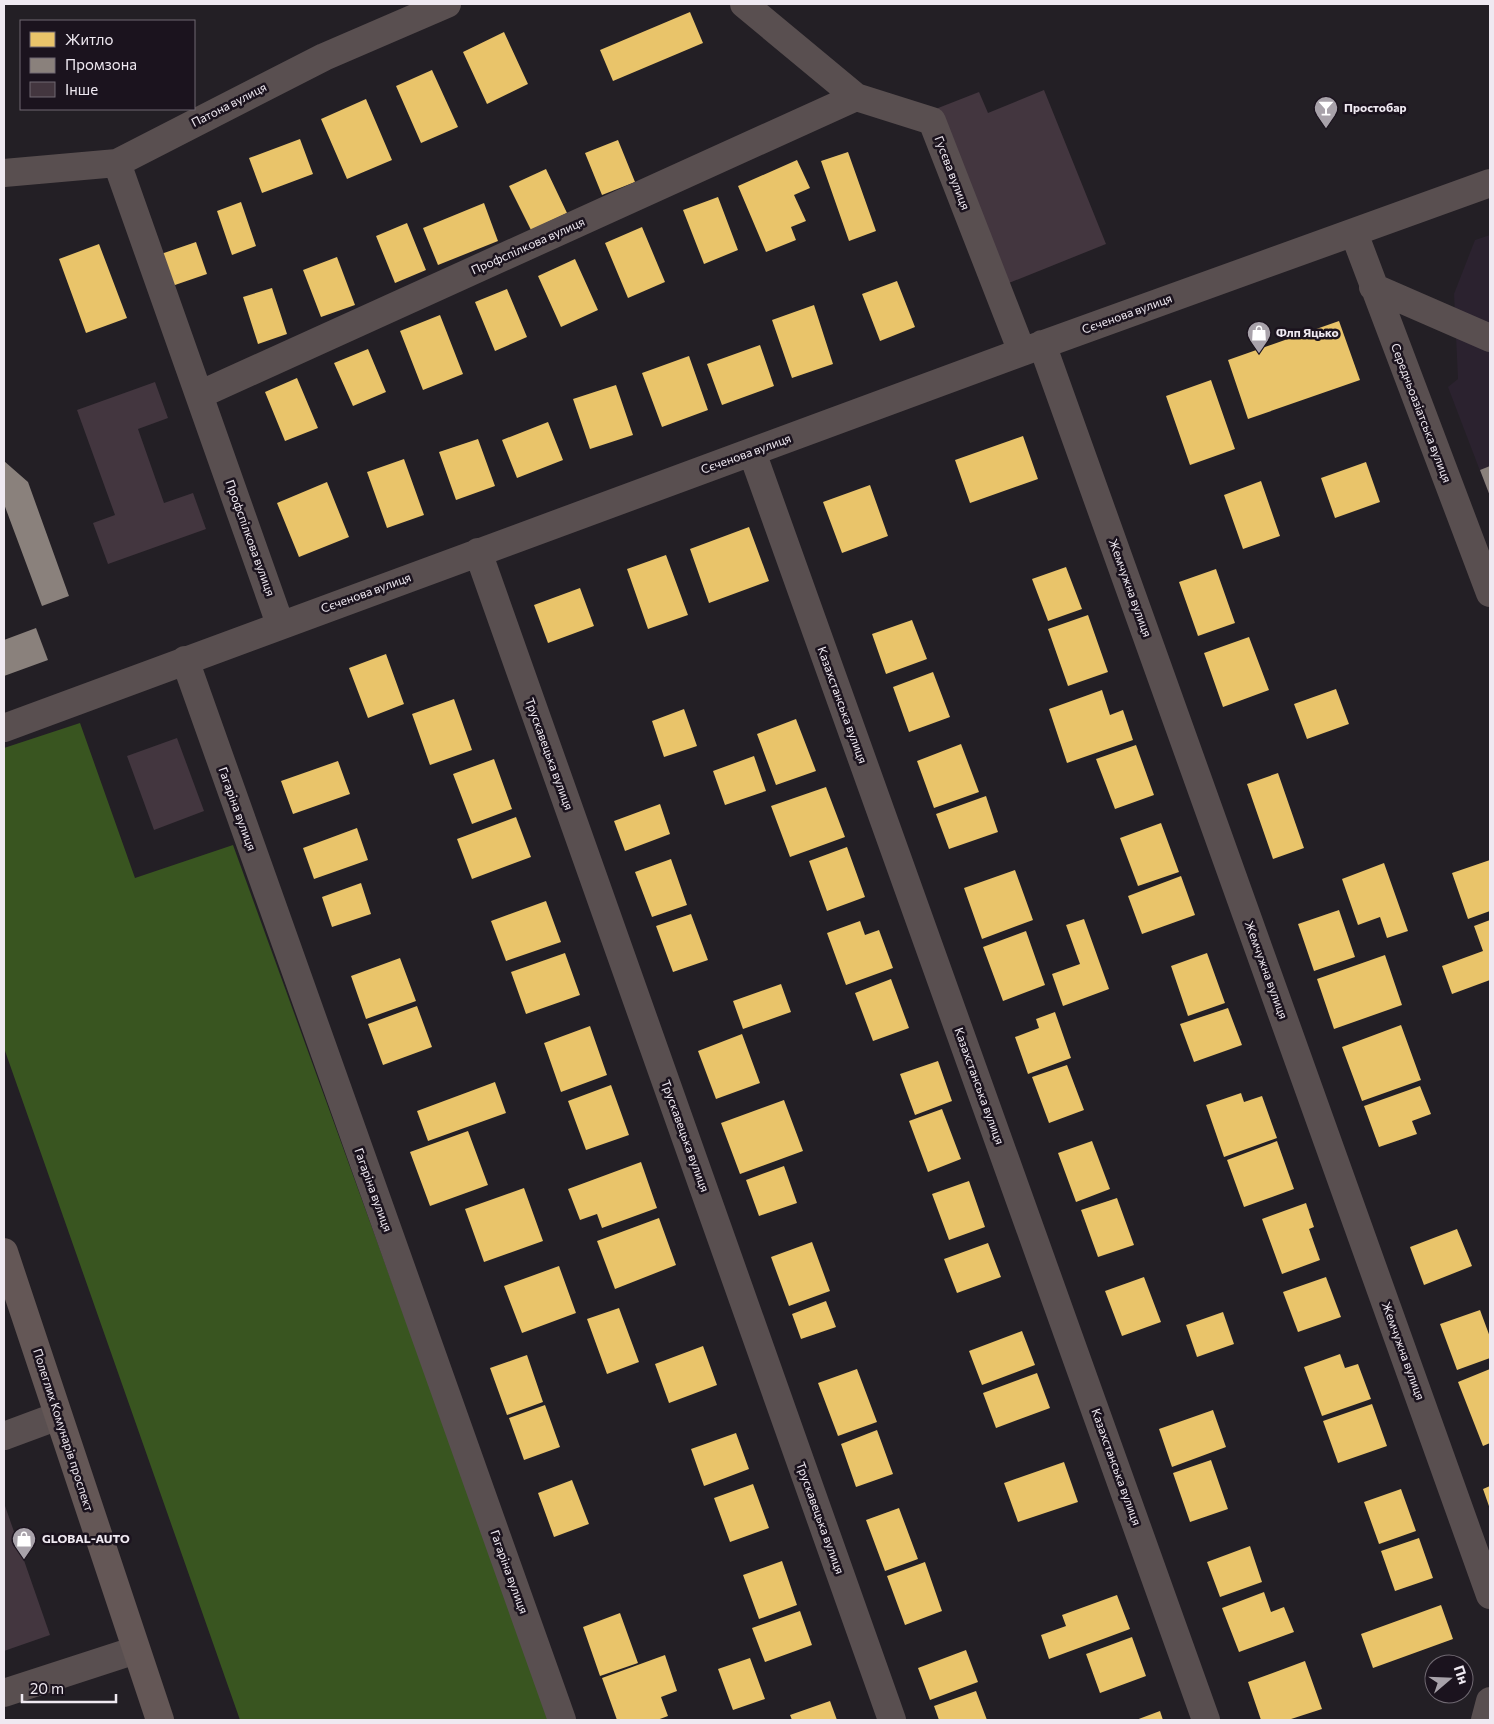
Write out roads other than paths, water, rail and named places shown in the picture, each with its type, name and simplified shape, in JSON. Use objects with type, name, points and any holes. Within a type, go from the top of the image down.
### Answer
[{"type":"main road","name":"Полеглих Комунарів проспект","points":[[4,1252],[160,1720]]},
{"type":"street","name":"Патона вулиця","points":[[4,172],[117,163],[324,57],[447,4]]},
{"type":"street","name":"Гусєва вулиця","points":[[744,4],[856,97],[932,121],[1032,348]]},
{"type":"street","name":"Профспілкова вулиця","points":[[199,395],[856,97]]},
{"type":"street","name":"Профспілкова вулиця","points":[[117,163],[280,624]]},
{"type":"street","name":"Сєченова вулиця","points":[[4,728],[280,624],[1032,348],[1490,183]]},
{"type":"street","name":"Середньоазіатська вулиця","points":[[1354,233],[1490,593]]},
{"type":"street","points":[[1373,287],[1490,338]]},
{"type":"street","name":"Жемчужна вулиця","points":[[1032,348],[1490,1595]]},
{"type":"street","name":"Казахстанська вулиця","points":[[752,452],[1206,1720]]},
{"type":"street","name":"Трускавецька вулиця","points":[[478,552],[892,1720]]},
{"type":"street","name":"Гагаріна вулиця","points":[[184,660],[562,1720]]},
{"type":"street","points":[[4,1436],[58,1416]]},
{"type":"street","points":[[4,1693],[136,1650]]},
{"type":"street","points":[[1485,1720],[1490,1701]]},
{"type":"place","name":"Простобар","points":[[1326,129]]},
{"type":"place","name":"Флп Яцько","points":[[1259,354]]},
{"type":"place","name":"GLOBAL-AUTO","points":[[24,1560]]}]
